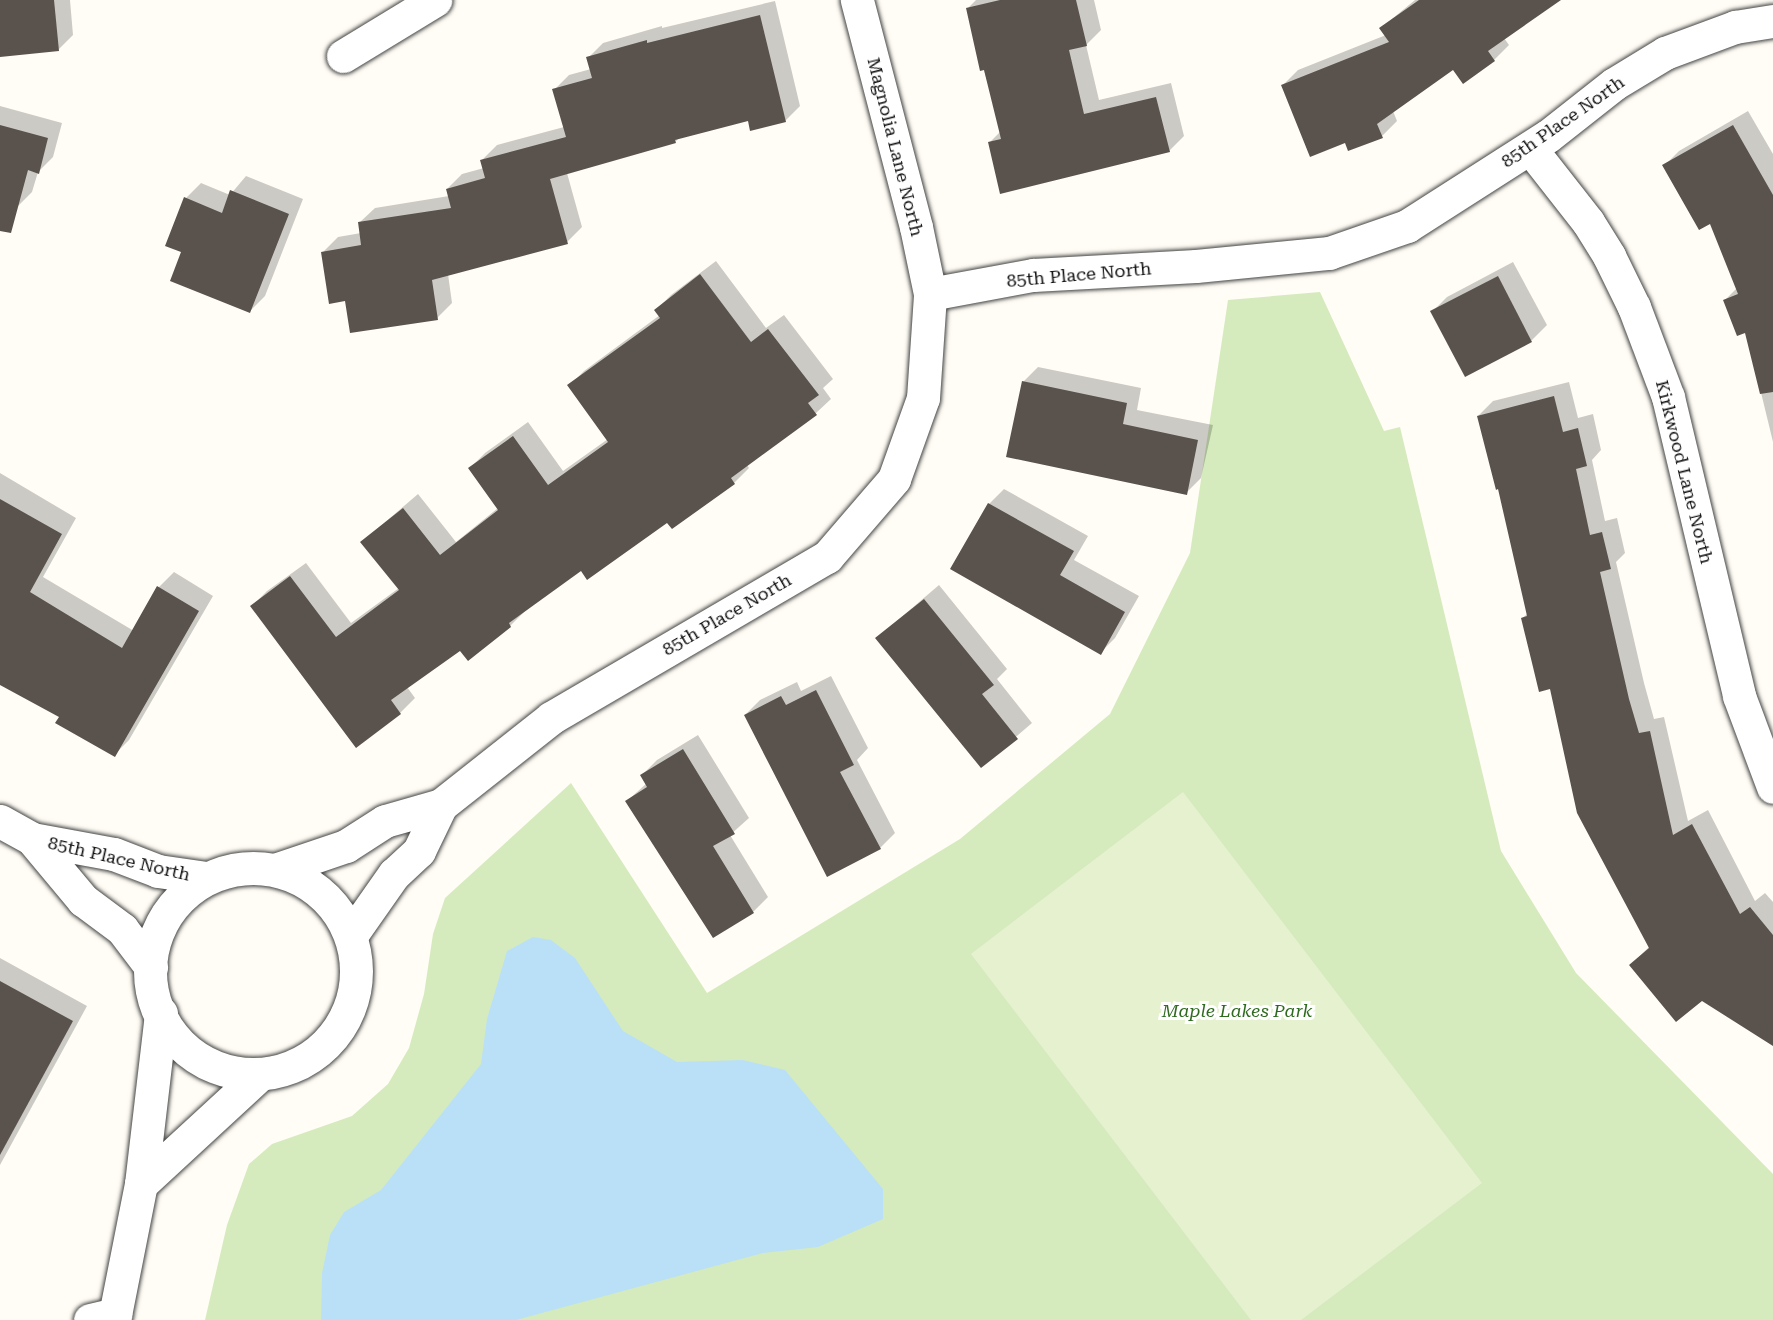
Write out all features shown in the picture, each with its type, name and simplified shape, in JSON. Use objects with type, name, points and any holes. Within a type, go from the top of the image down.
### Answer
[{"type":"street","points":[[343,56],[435,0]]},
{"type":"street","name":"Magnolia Lane North","points":[[857,0],[916,227],[930,294]]},
{"type":"street","name":"85th Place North","points":[[278,870],[346,846],[385,821],[441,805],[551,718],[827,557],[894,478],[922,398],[930,294],[1033,275],[1196,266],[1329,253],[1407,226],[1530,148],[1614,84],[1665,53],[1735,27],[1773,21]]},
{"type":"street","name":"Kirkwood Lane North","points":[[1530,148],[1588,222],[1609,256],[1634,307],[1664,387],[1739,696],[1773,787]]},
{"type":"street","name":"85th Place North","points":[[352,934],[394,874],[419,851],[441,805]]},
{"type":"street","name":"85th Place North","points":[[0,821],[32,839],[114,854],[158,871],[206,878]]},
{"type":"street","name":"85th Place North","points":[[32,839],[83,900],[122,929],[152,967]]},
{"type":"street","points":[[242,867],[278,870],[323,892],[352,934],[357,982],[341,1028],[305,1062],[259,1075],[211,1066],[172,1036],[151,993],[151,947],[171,907],[206,878],[242,867]]},
{"type":"street","points":[[106,1318],[141,1184],[161,1013]]},
{"type":"street","points":[[141,1184],[259,1075]]},
{"type":"green space","name":"Maple Lakes Park","points":[[1320,292],[1384,431],[1400,427],[1501,851],[1576,973],[1773,1174],[1773,1320],[205,1320],[227,1225],[249,1164],[272,1144],[352,1116],[388,1084],[409,1048],[424,994],[433,934],[445,898],[571,783],[707,993],[960,839],[1110,714],[1190,553],[1228,300]]},
{"type":"green space","points":[[1183,792],[1482,1183],[1301,1320],[1251,1320],[971,954]]},
{"type":"water","points":[[533,937],[551,940],[575,958],[623,1031],[677,1062],[743,1060],[785,1070],[883,1189],[883,1219],[818,1247],[763,1253],[516,1320],[321,1320],[322,1273],[330,1235],[344,1212],[381,1190],[481,1064],[487,1019],[507,951]]},
{"type":"building","points":[[0,0],[54,0],[59,51],[0,57]]},
{"type":"building","points":[[1000,0],[1076,0],[1087,46],[1069,50],[1084,114],[1156,97],[1170,152],[1000,194],[988,142],[1001,139],[984,70],[980,71],[966,8]]},
{"type":"building","points":[[1419,0],[1561,0],[1488,51],[1495,61],[1463,84],[1453,70],[1377,124],[1383,138],[1348,151],[1345,143],[1310,157],[1281,85],[1389,42],[1379,28]]},
{"type":"building","points":[[760,15],[786,122],[750,131],[748,121],[675,140],[676,143],[550,179],[568,244],[432,280],[438,320],[350,333],[345,301],[329,304],[321,252],[361,245],[358,222],[451,208],[446,189],[485,178],[480,160],[566,137],[552,89],[592,78],[586,57],[647,40],[647,43]]},
{"type":"building","points":[[0,125],[48,138],[39,174],[28,170],[11,233],[0,231]]},
{"type":"building","points":[[1733,125],[1773,195],[1773,392],[1760,394],[1745,333],[1737,336],[1723,300],[1738,294],[1710,224],[1699,230],[1662,165]]},
{"type":"building","points":[[230,190],[289,214],[250,313],[170,281],[181,252],[165,246],[184,197],[222,213]]},
{"type":"building","points":[[700,274],[751,342],[768,329],[819,395],[808,403],[817,415],[731,478],[735,484],[672,529],[667,523],[587,580],[581,571],[509,623],[511,627],[468,661],[460,651],[391,700],[401,714],[356,748],[250,606],[290,576],[336,637],[399,590],[360,542],[403,508],[440,555],[498,510],[468,468],[513,436],[548,485],[608,442],[567,385],[660,318],[654,310]]},
{"type":"building","points":[[1498,276],[1532,342],[1465,377],[1430,311]]},
{"type":"building","points":[[1022,381],[1127,403],[1123,424],[1198,440],[1187,495],[1006,457]]},
{"type":"building","points":[[1554,396],[1563,432],[1578,428],[1587,466],[1576,469],[1590,535],[1602,532],[1611,569],[1600,572],[1629,699],[1639,733],[1650,731],[1673,835],[1692,824],[1740,914],[1750,907],[1773,935],[1773,1046],[1702,1001],[1676,1022],[1629,965],[1649,948],[1577,813],[1550,689],[1539,692],[1521,618],[1527,616],[1498,489],[1496,490],[1477,416]]},
{"type":"building","points":[[0,499],[62,534],[30,592],[122,648],[157,586],[199,611],[115,757],[55,723],[59,717],[0,685]]},
{"type":"building","points":[[988,503],[1074,551],[1060,575],[1125,612],[1101,655],[950,569]]},
{"type":"building","points":[[924,599],[994,685],[982,694],[1018,739],[981,768],[875,638]]},
{"type":"building","points":[[816,690],[854,765],[840,772],[881,849],[827,877],[744,715],[781,696],[786,705]]},
{"type":"building","points":[[683,749],[735,834],[713,846],[754,913],[713,938],[625,801],[647,787],[640,775]]},
{"type":"building","points":[[0,981],[73,1021],[0,1155]]}]
